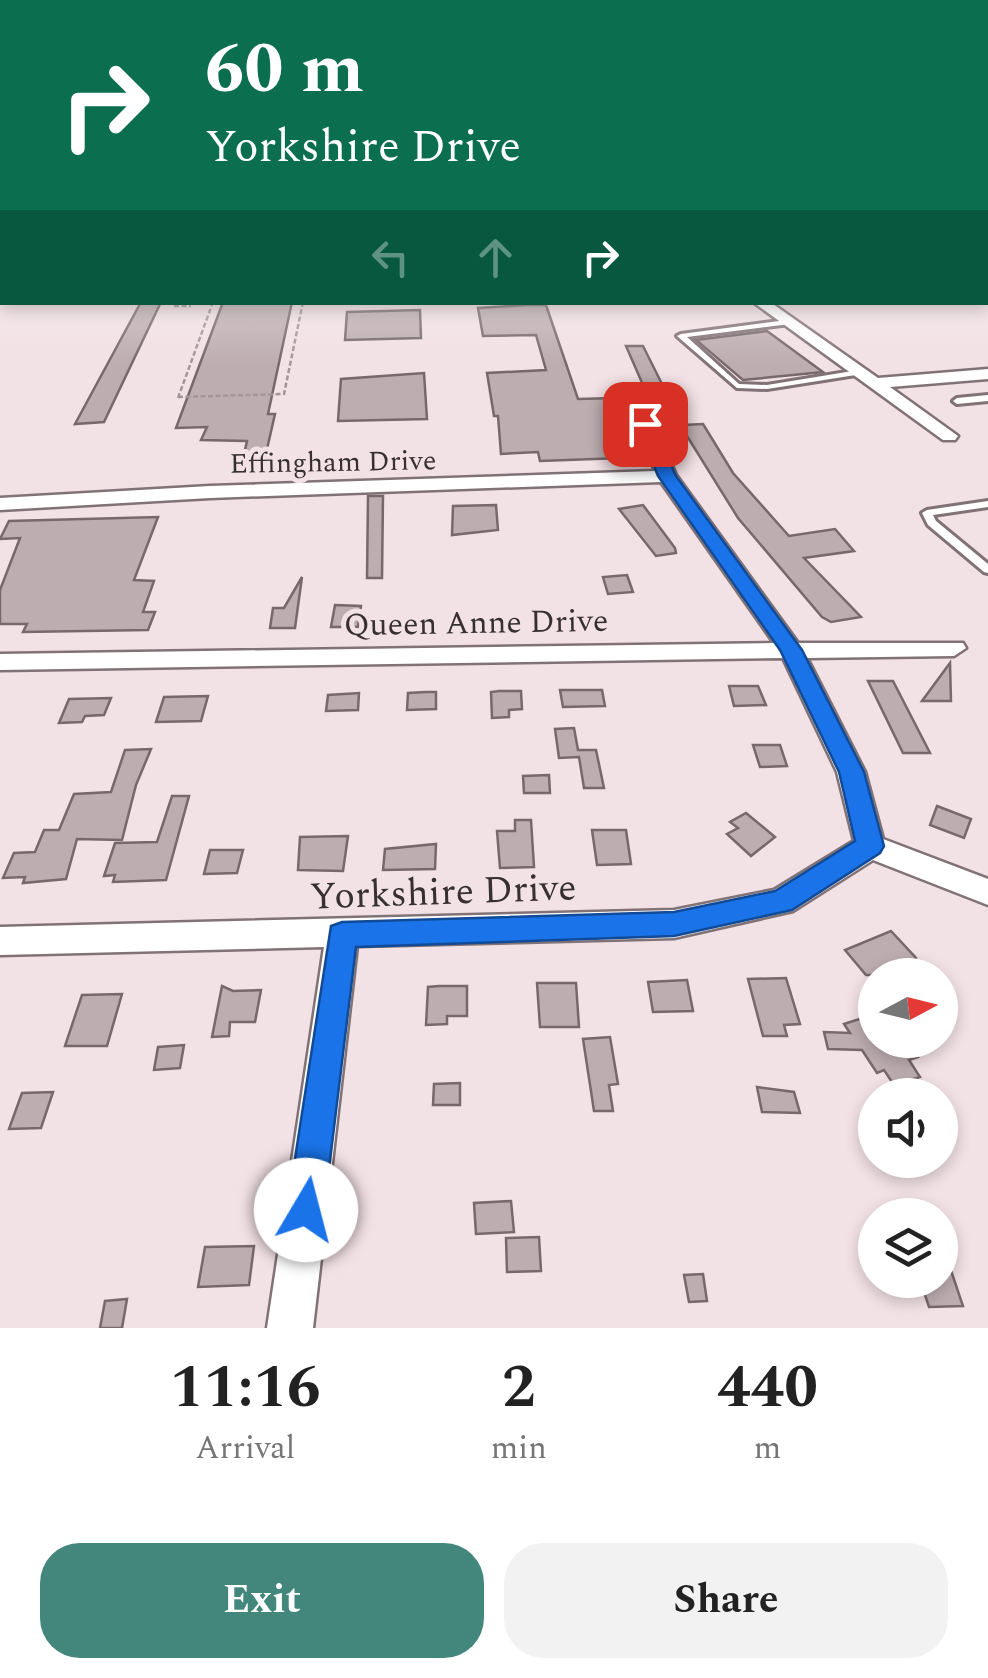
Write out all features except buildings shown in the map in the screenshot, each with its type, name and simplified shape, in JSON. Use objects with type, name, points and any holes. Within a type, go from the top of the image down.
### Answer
[{"type":"street","points":[[764,305],[950,436]]},
{"type":"street","points":[[875,383],[988,374]]},
{"type":"street","points":[[645,424],[667,476],[791,650],[852,772],[870,846],[988,892]]},
{"type":"street","name":"Effingham Drive","points":[[0,504],[210,492],[667,476]]},
{"type":"street","name":"Queen Anne Drive","points":[[0,662],[954,648]]},
{"type":"street","name":"Yorkshire Drive","points":[[0,940],[342,935],[674,924],[782,902],[870,846]]},
{"type":"street","points":[[290,1328],[342,935]]},
{"type":"lane","points":[[787,322],[681,336],[737,386],[767,386],[859,372]]},
{"type":"lane","points":[[957,401],[988,398]]},
{"type":"lane","points":[[988,504],[927,514],[932,523],[988,570]]},
{"type":"path","points":[[211,305],[178,398],[284,394],[301,305]]},
{"type":"path","points":[[174,306],[191,306]]},
{"type":"route","points":[[306,1210],[342,935],[674,924],[782,902],[870,846],[852,772],[791,650],[659,464],[645,424]]}]
